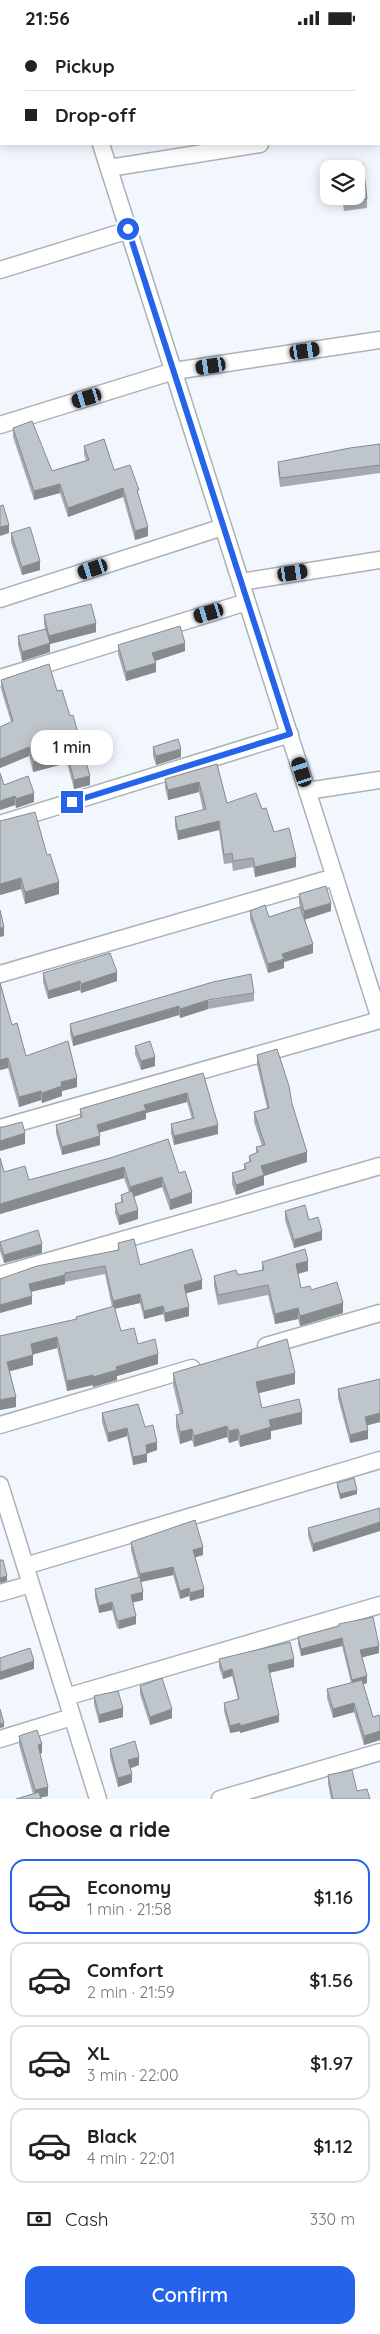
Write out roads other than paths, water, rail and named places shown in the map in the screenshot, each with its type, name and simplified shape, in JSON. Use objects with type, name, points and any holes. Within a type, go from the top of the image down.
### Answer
[{"type":"street","points":[[0,1128],[380,1019],[377,1001],[307,791],[101,145]]},
{"type":"street","points":[[109,168],[254,145]]},
{"type":"street","points":[[0,270],[128,229]]},
{"type":"street","points":[[0,425],[174,371],[380,340]]},
{"type":"street","points":[[0,599],[223,527]]},
{"type":"street","points":[[241,582],[380,560]]},
{"type":"street","points":[[0,679],[247,602]]},
{"type":"street","points":[[0,824],[290,734]]},
{"type":"street","points":[[307,791],[380,780]]},
{"type":"street","points":[[0,974],[335,877]]},
{"type":"street","points":[[0,1275],[380,1166]]},
{"type":"street","points":[[247,1352],[380,1313]]},
{"type":"street","points":[[0,1425],[209,1363]]},
{"type":"street","points":[[25,1565],[380,1460]]},
{"type":"street","points":[[0,1485],[98,1799]]},
{"type":"street","points":[[0,1593],[31,1584]]},
{"type":"street","points":[[66,1697],[380,1605]]},
{"type":"street","points":[[0,1739],[72,1717]]},
{"type":"street","points":[[220,1799],[380,1752]]}]
